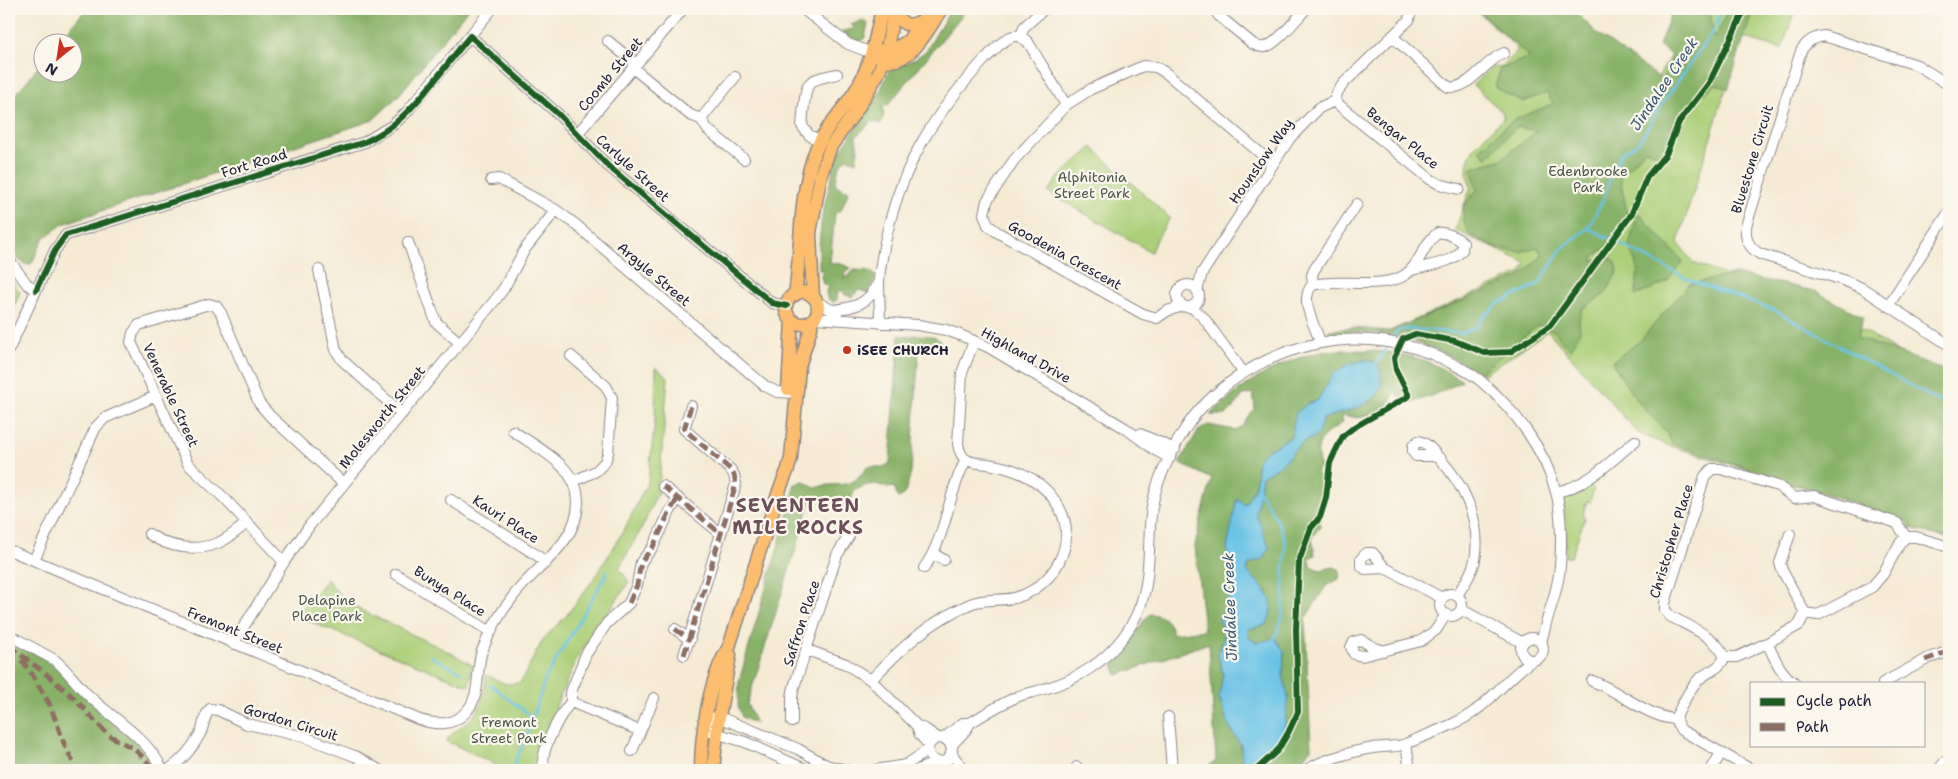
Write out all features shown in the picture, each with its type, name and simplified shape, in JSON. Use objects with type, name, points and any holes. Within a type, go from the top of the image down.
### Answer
[{"type":"main road","points":[[795,295],[803,201],[808,174],[820,141],[857,88],[867,69],[882,9]]},
{"type":"main road","points":[[894,9],[900,19],[907,25],[914,25],[923,20]]},
{"type":"main road","points":[[792,393],[813,320],[818,310],[815,299],[810,233],[823,165],[831,146],[869,90],[885,55],[894,9]]},
{"type":"main road","points":[[885,55],[908,41],[930,9]]},
{"type":"main road","points":[[872,53],[899,58],[915,48],[941,9]]},
{"type":"main road","points":[[701,770],[704,722],[723,656],[729,647],[779,491],[792,393],[792,320],[787,312],[787,306],[795,295],[804,293],[815,299]]},
{"type":"main road","points":[[792,320],[801,324],[813,320]]},
{"type":"main road","points":[[713,770],[719,717],[730,659],[729,647]]},
{"type":"street","name":"Fort Road","points":[[9,349],[55,250],[66,235],[365,142],[393,125],[406,113],[492,9]]},
{"type":"street","name":"Coomb Street","points":[[578,133],[683,9]]},
{"type":"street","points":[[803,9],[848,44],[872,53]]},
{"type":"street","points":[[1021,36],[1024,27],[1044,9]]},
{"type":"street","points":[[1214,9],[1258,47],[1266,47],[1306,9]]},
{"type":"street","name":"Hounslow Way","points":[[1202,273],[1187,286],[1179,290],[1189,301],[1202,273],[1273,164],[1300,128],[1319,108],[1334,101],[1344,83],[1409,20],[1411,9]]},
{"type":"street","name":"Carlyle Street","points":[[470,36],[578,133],[608,166],[772,303],[787,306]]},
{"type":"street","points":[[880,323],[879,280],[883,251],[894,205],[912,160],[932,124],[957,89],[990,54],[1008,39],[1021,36],[1028,42],[1066,105]]},
{"type":"street","points":[[1392,36],[1448,87],[1455,89],[1462,86],[1494,57],[1504,53]]},
{"type":"street","name":"Bluestone Circuit","points":[[1949,85],[1917,65],[1824,36],[1813,38],[1805,44],[1801,51],[1746,226],[1747,243],[1754,251],[1862,288],[1949,345]]},
{"type":"street","points":[[608,41],[690,115],[702,119],[708,130],[744,159]]},
{"type":"street","name":"Goodenia Crescent","points":[[1189,301],[1157,318],[1143,314],[997,232],[988,224],[984,214],[987,202],[1014,160],[1066,105],[1091,89],[1143,66],[1156,66],[1166,73],[1273,164]]},
{"type":"street","points":[[820,141],[809,135],[802,126],[807,90],[809,84],[815,80],[837,74]]},
{"type":"street","points":[[702,119],[735,77]]},
{"type":"street","name":"Bengar Place","points":[[1334,101],[1430,179],[1439,184],[1458,189]]},
{"type":"street","name":"Argyle Street","points":[[491,180],[499,180],[556,210],[765,386],[777,392],[792,393]]},
{"type":"street","points":[[1316,343],[1306,298],[1308,291],[1313,285],[1312,275],[1358,204]]},
{"type":"street","name":"Molesworth Street","points":[[233,644],[284,562],[310,525],[504,288],[525,249],[556,210]]},
{"type":"street","points":[[1888,306],[1949,212]]},
{"type":"street","points":[[1313,285],[1393,280],[1400,278],[1411,270],[1438,233],[1444,233],[1463,243],[1462,250],[1457,255],[1430,266],[1411,270]]},
{"type":"street","points":[[408,242],[436,322],[460,343]]},
{"type":"street","points":[[9,260],[27,284],[36,290]]},
{"type":"street","points":[[319,270],[336,350],[342,360],[402,414]]},
{"type":"street","points":[[832,310],[859,306],[871,295],[879,280]]},
{"type":"street","points":[[1187,286],[1193,287],[1189,301],[1243,372]]},
{"type":"street","name":"Highland Drive","points":[[815,299],[846,319]]},
{"type":"street","name":"Venerable Street","points":[[284,562],[224,498],[188,464],[132,342],[133,332],[139,325],[209,304],[216,306],[221,313],[260,403],[270,416],[344,484]]},
{"type":"street","name":"Highland Drive","points":[[813,320],[846,319],[918,325],[946,330],[974,341],[1002,356],[1125,428],[1142,442],[1173,454]]},
{"type":"street","points":[[875,770],[906,765],[928,748],[931,742],[941,738],[963,723],[970,723],[1021,695],[1045,689],[1073,678],[1091,668],[1109,654],[1137,616],[1146,590],[1149,572],[1152,506],[1160,479],[1183,433],[1202,407],[1243,372],[1286,352],[1316,343],[1361,338],[1385,340],[1431,352],[1477,378],[1512,410],[1532,438],[1556,492],[1560,524],[1561,562],[1554,601],[1545,625],[1532,642],[1521,649],[1523,655],[1517,671]]},
{"type":"street","points":[[871,680],[920,632],[971,603],[992,599],[1017,598],[1035,590],[1047,580],[1057,567],[1064,552],[1066,540],[1063,515],[1054,497],[1040,484],[1024,474],[1007,468],[966,460],[960,453],[958,444],[962,373],[974,341]]},
{"type":"street","points":[[571,356],[606,386],[612,398],[608,453],[605,462],[596,470],[574,481]]},
{"type":"street","points":[[34,560],[96,427],[105,418],[156,396]]},
{"type":"street","points":[[684,655],[736,484],[731,470],[684,429],[691,406]]},
{"type":"street","points":[[491,632],[512,598],[557,551],[570,530],[576,516],[578,503],[574,481],[559,463],[513,430]]},
{"type":"street","points":[[1556,492],[1573,489],[1584,482],[1635,441]]},
{"type":"street","points":[[1441,459],[1449,468],[1468,500],[1476,536],[1476,553],[1472,569],[1457,595]]},
{"type":"street","points":[[924,568],[939,557],[958,474],[966,460]]},
{"type":"street","name":"Christopher Place","points":[[1726,656],[1720,646],[1670,616],[1665,610],[1665,602],[1706,476],[1712,469],[1721,469],[1778,486],[1794,498],[1814,496],[1897,523],[1906,537]]},
{"type":"street","points":[[663,486],[721,534]]},
{"type":"street","points":[[546,767],[543,756],[563,711],[571,702],[571,692],[586,654],[607,623],[629,603],[637,585],[641,562],[653,547],[668,513],[678,498]]},
{"type":"street","name":"Kauri Place","points":[[451,500],[546,563]]},
{"type":"street","points":[[149,534],[160,542],[185,548],[200,548],[219,543],[247,523]]},
{"type":"street","points":[[1790,534],[1780,563],[1805,613]]},
{"type":"street","name":"Saffron Place","points":[[792,722],[792,697],[836,555],[848,536]]},
{"type":"street","points":[[1805,613],[1818,615],[1872,587],[1883,574],[1900,543],[1906,537],[1916,537],[1949,547]]},
{"type":"street","name":"Fremont Street","points":[[9,550],[233,644],[420,720],[437,725],[453,721],[462,715],[474,700],[478,689],[479,661],[491,632]]},
{"type":"street","points":[[1385,568],[1442,598]]},
{"type":"street","name":"Bunya Place","points":[[396,574],[491,632]]},
{"type":"street","points":[[1449,594],[1457,595],[1462,600],[1462,610],[1455,615],[1446,614],[1440,607],[1442,598],[1449,594]]},
{"type":"street","points":[[1307,770],[1332,758],[1381,747],[1406,744],[1452,724],[1473,713],[1497,694],[1517,671],[1542,655],[1543,649],[1532,642],[1462,610]]},
{"type":"street","points":[[1675,719],[1693,686],[1720,666],[1726,656],[1736,657],[1767,643],[1799,625],[1805,613]]},
{"type":"street","points":[[1384,650],[1410,645],[1423,640],[1436,630],[1446,614]]},
{"type":"street","points":[[675,629],[690,640]]},
{"type":"street","points":[[9,635],[62,666],[88,695],[134,732],[148,746],[163,770]]},
{"type":"street","points":[[1767,643],[1780,670],[1785,677],[1793,682]]},
{"type":"street","points":[[807,650],[846,664],[871,680],[917,726],[948,742],[964,770]]},
{"type":"street","points":[[1884,682],[1926,660],[1944,653]]},
{"type":"street","points":[[1523,655],[1533,660]]},
{"type":"street","points":[[1592,681],[1611,689],[1664,718],[1675,719]]},
{"type":"street","points":[[632,751],[654,698]]},
{"type":"street","points":[[571,702],[640,731]]},
{"type":"street","name":"Gordon Circuit","points":[[168,770],[187,755],[201,733],[203,719],[210,709],[218,710],[247,724],[305,737],[357,757],[379,770]]},
{"type":"street","points":[[807,770],[745,742],[710,731],[704,722],[719,717],[798,749],[826,765],[847,770]]},
{"type":"street","points":[[1168,717],[1172,770]]},
{"type":"street","points":[[1675,719],[1681,730],[1752,770]]},
{"type":"street","points":[[918,770],[948,759],[955,740],[967,729],[970,723]]},
{"type":"street","points":[[917,726],[932,759],[940,762],[950,770]]},
{"type":"street","points":[[1406,744],[1410,770]]},
{"type":"street","points":[[1711,770],[1721,753]]},
{"type":"street","points":[[1940,768],[1949,757]]},
{"type":"green space","points":[[86,9],[468,9],[399,95],[373,120],[63,224],[43,239],[33,261],[30,265],[26,265],[9,246],[9,103],[32,74],[32,82],[82,82],[82,32],[66,32]]},
{"type":"green space","points":[[951,9],[967,9],[888,105],[883,106],[884,114],[881,124],[872,121],[856,137],[858,150],[856,162],[846,158],[839,167],[835,185],[849,191],[841,210],[835,213],[830,263],[841,264],[851,268],[845,273],[844,278],[849,276],[854,270],[870,271],[876,276],[869,293],[858,290],[853,297],[845,295],[842,290],[838,291],[837,300],[833,302],[827,298],[826,291],[828,287],[823,284],[821,277],[823,270],[819,270],[819,245],[822,216],[839,153],[880,91],[889,71],[926,51]]},
{"type":"green space","name":"Edenbrooke Park","points":[[1475,9],[1557,9],[1639,80],[1659,76],[1672,53],[1682,9],[1795,9],[1782,49],[1742,37],[1678,242],[1693,263],[1852,323],[1907,358],[1949,379],[1949,540],[1909,527],[1901,517],[1664,444],[1638,433],[1548,331],[1483,375],[1456,358],[1390,331],[1521,273],[1526,263],[1455,230],[1471,187],[1467,175],[1469,157],[1480,141],[1503,119],[1503,113],[1473,85],[1492,67],[1500,68],[1517,51],[1516,47]]},
{"type":"green space","points":[[1477,9],[1572,9],[1599,35],[1662,80],[1673,57],[1659,45],[1671,14],[1670,9],[1710,9],[1714,38],[1723,22],[1727,9],[1753,9],[1728,89],[1715,84],[1673,123],[1667,157],[1645,150],[1620,177],[1628,218],[1608,246],[1594,256],[1592,261],[1612,258],[1616,263],[1618,271],[1605,294],[1582,309],[1579,321],[1580,331],[1570,350],[1554,331],[1538,325],[1479,373],[1443,353],[1389,335],[1350,332],[1329,334],[1328,332],[1329,330],[1353,328],[1390,331],[1519,277],[1543,255],[1537,247],[1521,252],[1498,249],[1469,234],[1464,222],[1463,206],[1477,190],[1471,168],[1500,160],[1537,131],[1516,127],[1487,158],[1479,150],[1513,120],[1553,104],[1547,93],[1523,102],[1495,88],[1500,69],[1529,57]]},
{"type":"green space","points":[[863,20],[868,24],[862,41],[841,32],[856,28],[851,25]]},
{"type":"green space","name":"Alphitonia Street Park","points":[[1092,147],[1170,218],[1151,252],[1048,192],[1058,178]]},
{"type":"green space","points":[[1638,213],[1683,261],[1667,282],[1635,296],[1638,270],[1629,245]]},
{"type":"green space","points":[[1736,274],[1815,291],[1863,317],[1858,338],[1949,371],[1949,539],[1914,529],[1907,521],[1671,443],[1665,430],[1648,413],[1628,388],[1613,361],[1640,341],[1689,284]]},
{"type":"green space","points":[[9,275],[20,293],[9,317]]},
{"type":"green space","points":[[899,336],[928,336],[941,342],[919,346],[911,473],[904,495],[898,498],[894,487],[888,488],[876,484],[867,485],[855,490],[851,499],[845,499],[843,508],[839,509],[829,498],[818,496],[811,501],[747,704],[756,724],[742,717],[738,706],[739,681],[794,492],[794,485],[803,481],[815,488],[849,483],[861,475],[867,467],[884,467],[890,463]]},
{"type":"green space","points":[[1339,350],[1373,351],[1406,355],[1437,366],[1463,381],[1419,400],[1407,401],[1395,391],[1388,405],[1376,413],[1359,418],[1341,415],[1343,422],[1327,433],[1321,440],[1318,454],[1324,484],[1324,495],[1320,509],[1320,527],[1312,537],[1315,555],[1309,558],[1312,567],[1320,570],[1334,567],[1340,570],[1339,579],[1326,586],[1305,619],[1311,749],[1292,770],[1282,770],[1275,766],[1265,770],[1248,770],[1281,736],[1288,696],[1283,675],[1284,651],[1257,643],[1248,638],[1248,629],[1268,592],[1247,571],[1249,564],[1264,558],[1269,547],[1256,514],[1262,476],[1283,463],[1301,443],[1317,436],[1323,419],[1377,396],[1377,363],[1366,360],[1349,364],[1333,374],[1318,400],[1305,406],[1298,414],[1291,437],[1263,453],[1258,460],[1255,487],[1245,506],[1238,499],[1227,548],[1235,585],[1219,619],[1225,634],[1218,655],[1223,674],[1219,697],[1230,729],[1241,745],[1242,761],[1231,770],[1202,770],[1216,761],[1209,643],[1117,675],[1112,661],[1133,638],[1150,614],[1165,620],[1173,634],[1204,630],[1195,546],[1212,479],[1179,463],[1198,431],[1208,425],[1235,430],[1243,426],[1248,416],[1255,409],[1253,393],[1243,395],[1226,415],[1210,415],[1238,391],[1270,371],[1303,357]]},
{"type":"green space","name":"Fremont Street Park","points":[[656,367],[668,377],[659,489],[643,526],[619,568],[629,582],[579,655],[560,696],[536,758],[535,770],[496,770],[493,763],[446,741],[470,720],[478,710],[484,693],[486,675],[506,684],[520,683],[544,638],[566,616],[596,576],[625,528],[648,481],[655,419]]},
{"type":"green space","points":[[1589,484],[1594,489],[1590,502],[1586,503],[1583,515],[1585,518],[1571,557],[1565,557],[1566,528],[1563,500],[1569,494]]},
{"type":"green space","name":"Delapine Place Park","points":[[327,579],[346,603],[472,665],[469,686],[296,616]]},
{"type":"green space","points":[[9,639],[53,664],[80,692],[147,752],[157,770],[9,770]]},
{"type":"water","points":[[1366,360],[1377,363],[1381,377],[1380,387],[1375,396],[1358,407],[1323,419],[1317,436],[1301,443],[1283,463],[1262,476],[1256,514],[1269,547],[1264,558],[1249,564],[1247,571],[1268,595],[1271,601],[1271,608],[1266,625],[1248,629],[1248,637],[1257,643],[1275,638],[1284,651],[1283,675],[1288,696],[1284,730],[1281,736],[1248,770],[1231,770],[1242,761],[1241,745],[1230,729],[1219,697],[1223,674],[1218,655],[1225,635],[1219,619],[1235,585],[1227,548],[1237,498],[1245,505],[1255,487],[1258,460],[1263,453],[1291,437],[1296,413],[1307,404],[1318,400],[1333,374],[1349,364]]},
{"type":"waterway","name":"Jindalee Creek","points":[[1392,339],[1396,332],[1411,329],[1463,333],[1476,327],[1484,316],[1499,303],[1539,284],[1561,249],[1588,228],[1603,200],[1620,155],[1637,144],[1644,134],[1658,110],[1716,27],[1721,9]]},
{"type":"waterway","points":[[1588,228],[1608,238]]},
{"type":"waterway","points":[[1614,241],[1692,281],[1774,310],[1949,407]]},
{"type":"waterway","name":"Jindalee Creek","points":[[1376,364],[1388,346]]},
{"type":"waterway","points":[[1259,492],[1277,521],[1286,543],[1283,614],[1278,632],[1273,640]]},
{"type":"waterway","points":[[514,770],[515,762],[529,730],[545,679],[606,575],[606,571]]},
{"type":"waterway","points":[[430,656],[461,672]]},
{"type":"waterway","points":[[491,685],[533,718]]},
{"type":"marked path","points":[[684,655],[736,484],[731,470],[684,429],[691,406]]},
{"type":"marked path","points":[[663,486],[721,534]]},
{"type":"marked path","points":[[629,603],[637,585],[641,562],[653,547],[678,498]]},
{"type":"marked path","points":[[675,629],[690,640]]},
{"type":"marked path","points":[[9,646],[74,698],[108,735],[133,748],[146,760],[152,770]]},
{"type":"marked path","points":[[1925,660],[1944,653]]},
{"type":"marked path","points":[[21,660],[30,671],[50,705],[65,746],[77,770]]},
{"type":"marked path","points":[[9,769],[17,770]]},
{"type":"cycle path","points":[[1256,770],[1278,750],[1298,712],[1296,630],[1299,561],[1311,528],[1320,517],[1326,498],[1330,463],[1343,436],[1353,428],[1409,396],[1396,370],[1394,358],[1403,339],[1415,334],[1455,341],[1485,353],[1510,352],[1550,326],[1631,215],[1647,177],[1666,154],[1679,122],[1709,83],[1745,9]]},
{"type":"cycle path","points":[[36,290],[55,250],[66,235],[365,142],[380,134],[414,105],[470,36],[558,114],[608,166],[772,303],[787,306]]},
{"type":"place","name":"iSEE CHURCH","points":[[847,350]]},
{"type":"district","name":"SEVENTEEN MILE ROCKS","points":[[798,516]]}]
